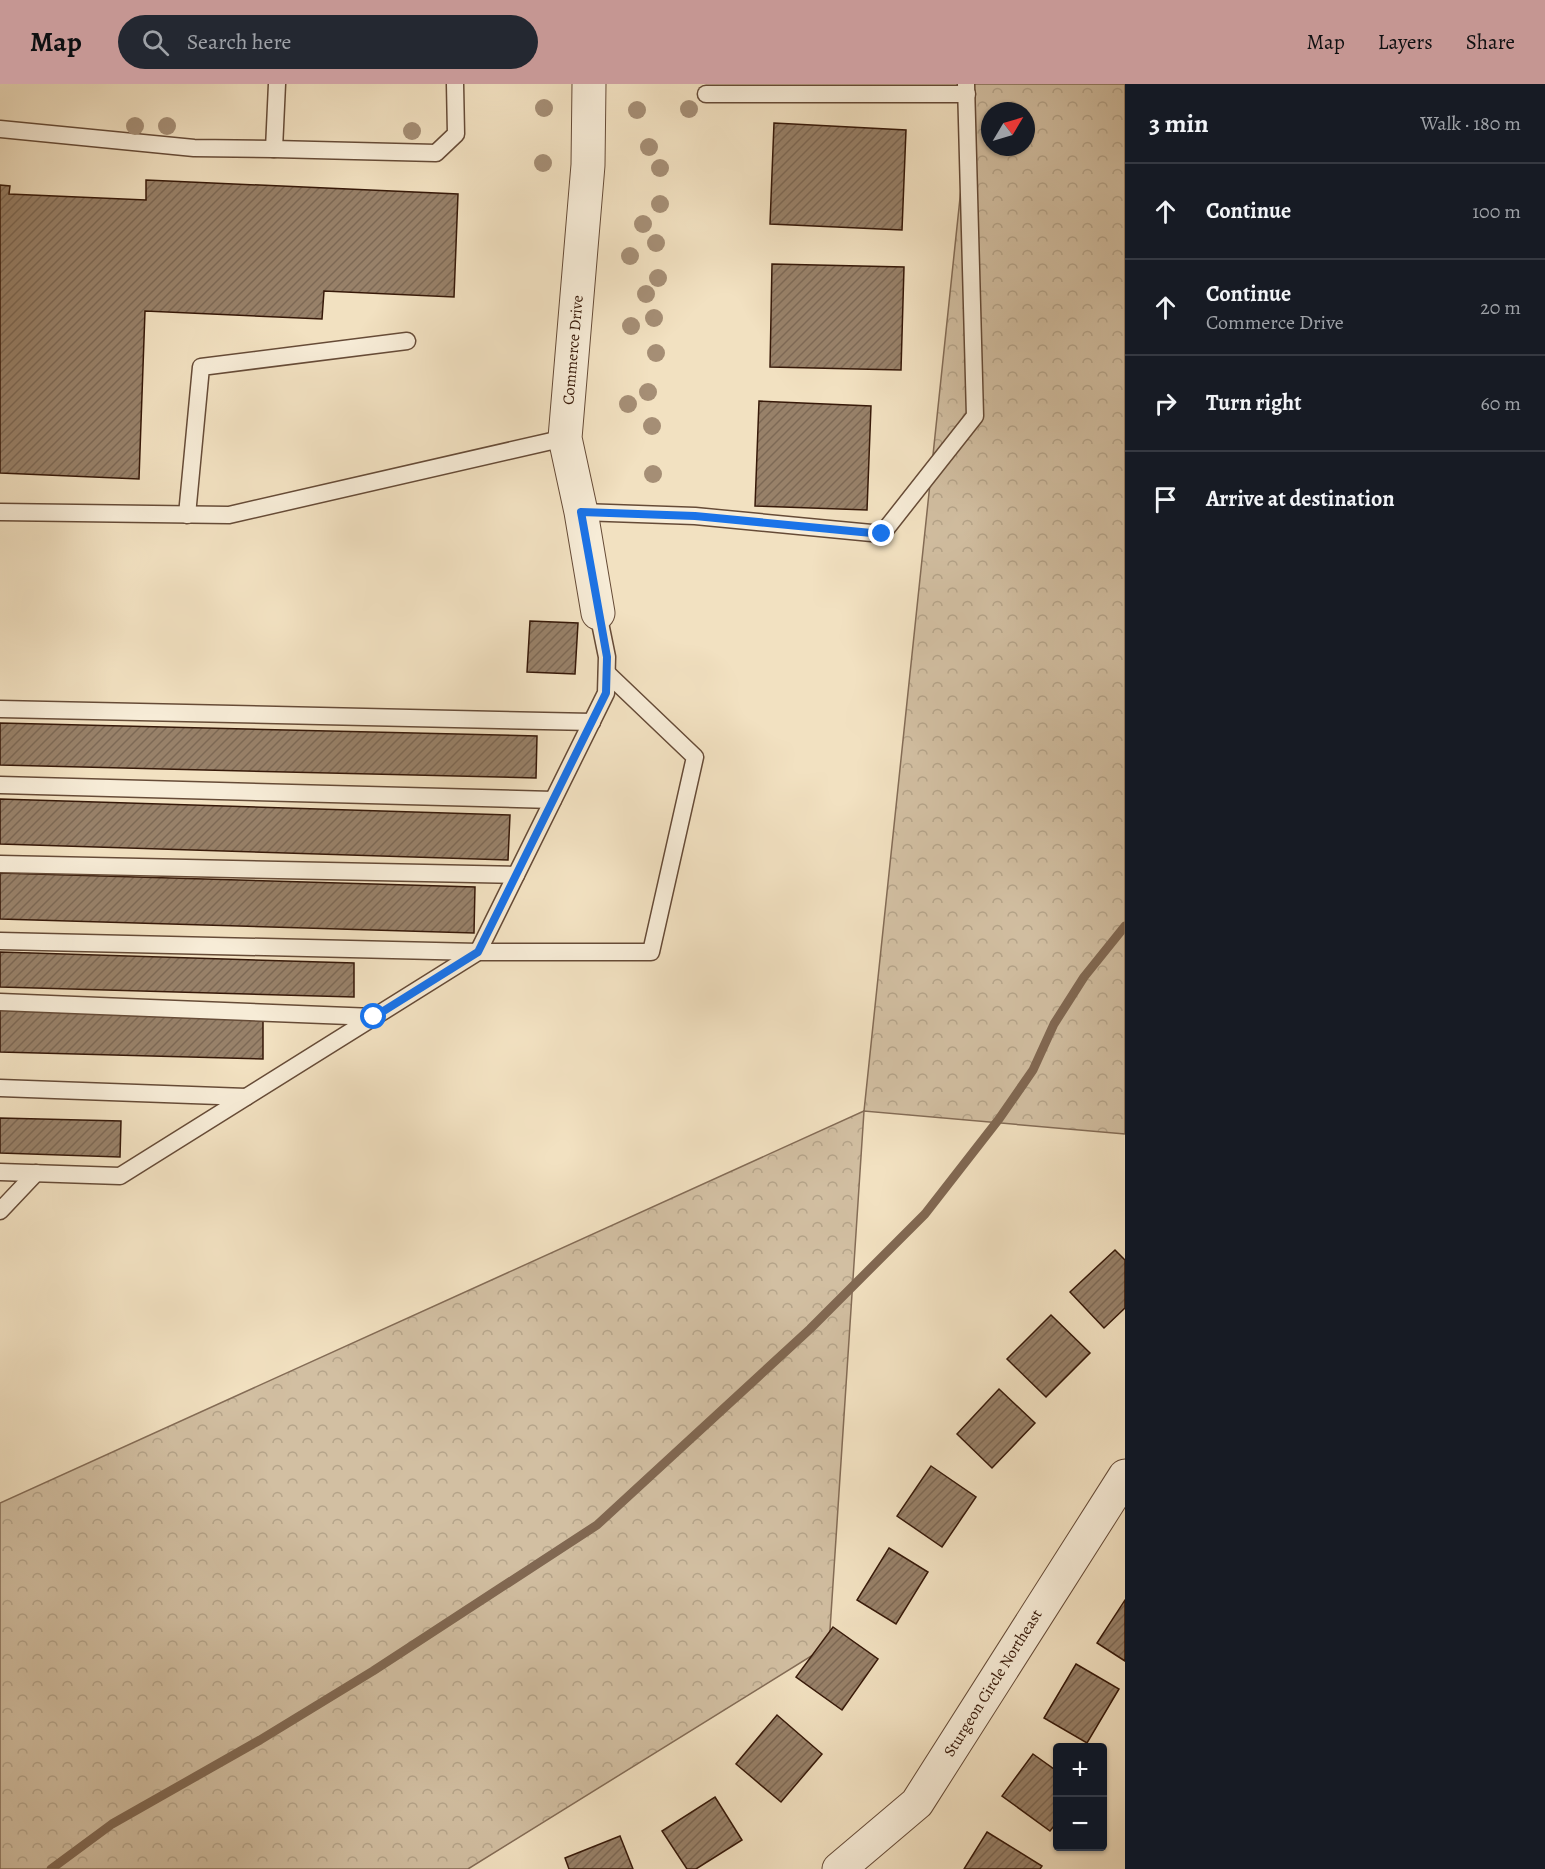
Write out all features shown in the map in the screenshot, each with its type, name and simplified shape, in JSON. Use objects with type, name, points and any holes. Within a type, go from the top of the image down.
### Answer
[{"type":"street","name":"Commerce Drive","points":[[589,84],[588,165],[565,438],[581,512],[598,614]]},
{"type":"street","name":"Sturgeon Circle Northeast","points":[[839,1869],[917,1803],[1125,1476]]},
{"type":"lane","points":[[274,149],[277,84]]},
{"type":"lane","points":[[0,129],[172,146],[436,153],[456,134],[455,84]]},
{"type":"lane","points":[[581,512],[695,516],[882,534],[975,416],[967,89],[706,94]]},
{"type":"lane","points":[[187,515],[201,367],[407,341]]},
{"type":"lane","points":[[0,512],[229,515],[565,438]]},
{"type":"lane","points":[[0,1172],[120,1176],[478,952],[606,693],[607,657],[598,614]]},
{"type":"lane","points":[[0,941],[478,952],[651,952],[695,757],[607,673]]},
{"type":"lane","points":[[0,709],[592,722]]},
{"type":"lane","points":[[0,785],[553,800]]},
{"type":"lane","points":[[0,864],[516,874]]},
{"type":"lane","points":[[0,1002],[374,1017]]},
{"type":"lane","points":[[0,1088],[246,1097]]},
{"type":"lane","points":[[0,1211],[36,1173]]},
{"type":"green space","points":[[972,84],[1125,84],[1125,1134],[864,1111]]},
{"type":"green space","points":[[864,1111],[829,1645],[468,1869],[0,1869],[0,1503]]},
{"type":"building","points":[[774,123],[906,130],[902,230],[770,224]]},
{"type":"building","points":[[146,180],[458,194],[454,297],[324,291],[322,319],[145,311],[139,479],[0,473],[0,185],[10,186],[9,194],[146,200]]},
{"type":"building","points":[[772,264],[904,267],[901,370],[770,367]]},
{"type":"building","points":[[759,401],[871,406],[867,510],[755,506]]},
{"type":"building","points":[[530,621],[578,623],[575,674],[527,672]]},
{"type":"building","points":[[0,723],[537,736],[536,778],[0,765]]},
{"type":"building","points":[[0,799],[510,815],[508,860],[0,844]]},
{"type":"building","points":[[0,873],[475,887],[474,933],[0,919]]},
{"type":"building","points":[[0,952],[354,963],[354,997],[0,987]]},
{"type":"building","points":[[0,1010],[263,1016],[263,1059],[0,1052]]},
{"type":"building","points":[[0,1118],[121,1121],[120,1157],[0,1153]]},
{"type":"building","points":[[1115,1250],[1125,1260],[1125,1308],[1104,1328],[1070,1292]]},
{"type":"building","points":[[1051,1315],[1090,1353],[1046,1397],[1007,1359]]},
{"type":"building","points":[[999,1389],[1035,1423],[992,1468],[957,1434]]},
{"type":"building","points":[[931,1466],[976,1497],[942,1547],[897,1516]]},
{"type":"building","points":[[889,1548],[928,1572],[896,1624],[857,1600]]},
{"type":"building","points":[[1125,1600],[1125,1661],[1097,1643]]},
{"type":"building","points":[[833,1627],[878,1659],[842,1710],[796,1677]]},
{"type":"building","points":[[1076,1664],[1119,1689],[1087,1743],[1044,1718]]},
{"type":"building","points":[[777,1715],[822,1754],[781,1802],[736,1764]]},
{"type":"building","points":[[1033,1754],[1053,1768],[1053,1827],[1050,1831],[1002,1796]]},
{"type":"building","points":[[715,1797],[742,1840],[696,1869],[687,1869],[662,1831]]},
{"type":"building","points":[[987,1832],[1042,1866],[1040,1869],[964,1869]]},
{"type":"building","points":[[620,1836],[633,1869],[569,1869],[565,1858]]},
{"type":"waterway","points":[[51,1869],[112,1824],[260,1740],[373,1671],[597,1525],[810,1329],[925,1214],[999,1119],[1033,1070],[1054,1024],[1084,977],[1125,926]]},
{"type":"route","points":[[374,1017],[478,952],[606,693],[607,657],[581,512],[695,516],[882,534]]}]
